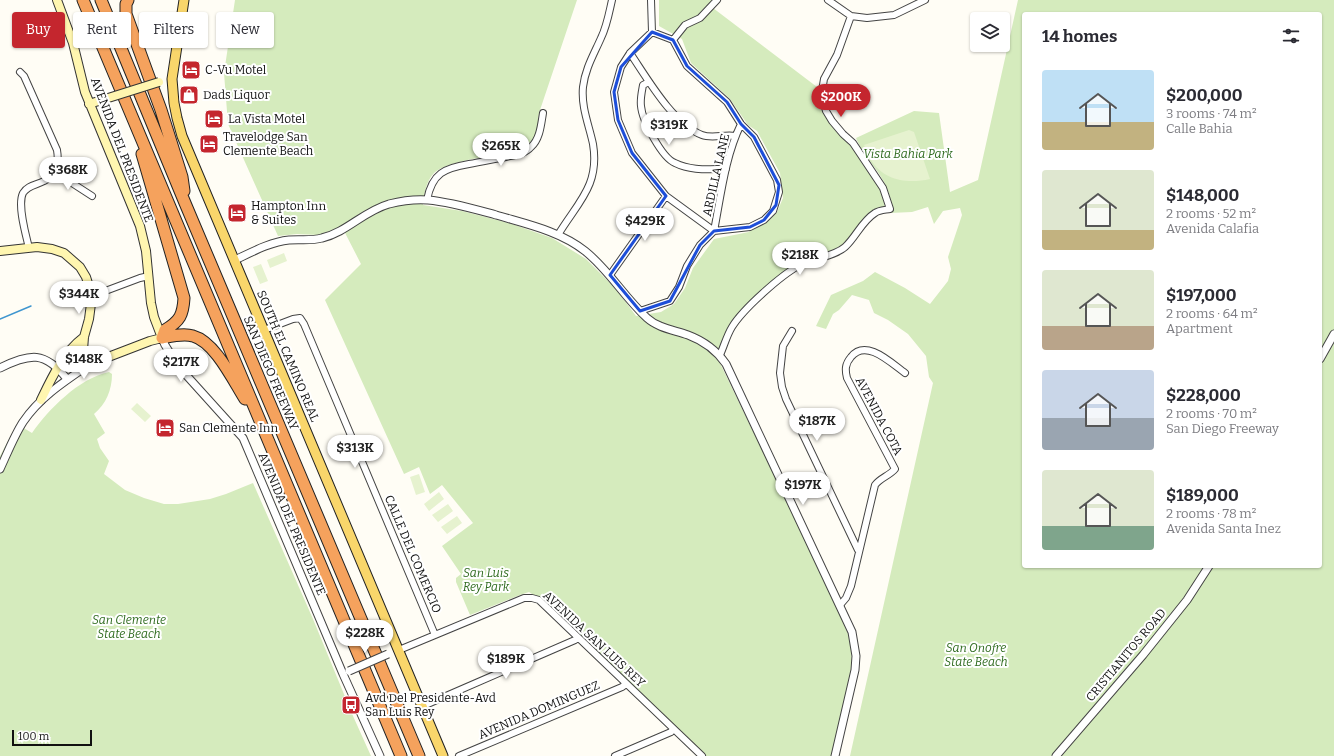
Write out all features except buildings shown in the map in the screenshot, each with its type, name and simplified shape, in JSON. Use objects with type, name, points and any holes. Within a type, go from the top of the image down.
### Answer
[{"type":"highway","points":[[83,0],[401,756]]},
{"type":"highway","name":"SAN DIEGO FREEWAY","points":[[101,0],[185,203],[419,756]]},
{"type":"highway","points":[[128,0],[126,4],[126,14],[161,110],[182,176],[185,203]]},
{"type":"highway","points":[[128,104],[184,298],[184,309],[181,316],[174,325],[165,330],[162,338]]},
{"type":"highway","points":[[162,338],[179,335],[192,335],[203,339],[216,354],[261,425]]},
{"type":"main road","name":"AVENIDA DEL PRESIDENTE","points":[[58,0],[74,43],[81,78],[89,104],[140,226],[146,251],[151,302],[154,317],[162,338]]},
{"type":"main road","name":"SOUTH EL CAMINO REAL","points":[[184,0],[172,80],[174,103],[182,136],[443,756]]},
{"type":"main road","points":[[89,104],[159,82],[172,80]]},
{"type":"main road","points":[[0,251],[37,247],[52,249],[64,253],[80,267],[86,277],[92,296],[83,350],[85,357],[90,364],[150,341],[162,338]]},
{"type":"main road","points":[[0,257],[13,255],[26,249]]},
{"type":"main road","points":[[41,400],[57,367],[84,337]]},
{"type":"street","points":[[558,235],[580,203],[592,180],[594,163],[593,144],[584,108],[583,87],[588,67],[602,38],[612,0]]},
{"type":"street","points":[[651,0],[652,32],[630,53],[621,66],[614,92],[618,120],[632,153],[666,196],[714,231]]},
{"type":"street","points":[[673,40],[685,25],[700,18],[717,0]]},
{"type":"street","points":[[828,0],[851,16],[867,18],[894,15],[925,0]]},
{"type":"street","points":[[720,355],[732,327],[745,309],[775,283],[798,266],[819,257],[836,253],[844,248],[867,219],[876,212],[890,209],[883,188],[853,143],[832,121],[826,111],[823,99],[822,91],[824,80],[837,55],[851,16]]},
{"type":"street","points":[[640,311],[670,301],[679,287],[687,266],[696,250],[714,231],[750,227],[764,220],[773,211],[778,197],[779,185],[754,138],[741,124],[727,102],[688,66],[673,40],[652,32]]},
{"type":"street","points":[[630,53],[649,82],[677,118],[689,128],[703,136],[735,136]]},
{"type":"street","points":[[20,72],[24,76],[57,150],[59,160],[55,172],[45,181],[31,186],[23,194],[20,206],[26,249]]},
{"type":"street","points":[[649,82],[644,85],[641,107],[654,140],[665,155],[674,163],[695,169],[726,169]]},
{"type":"street","points":[[428,200],[431,186],[435,178],[445,170],[456,166],[516,155],[527,151],[536,141],[543,113]]},
{"type":"street","name":"ARDILLA LANE","points":[[714,231],[726,169],[735,136],[741,124]]},
{"type":"street","points":[[55,172],[92,196]]},
{"type":"street","points":[[610,275],[666,196]]},
{"type":"street","points":[[235,260],[272,244],[288,240],[322,238],[345,229],[364,215],[388,205],[401,202],[428,200],[464,206],[527,224],[558,235],[584,250],[599,263],[648,319],[661,327],[690,336],[706,344],[720,355],[726,364],[852,632],[856,656],[855,670],[835,756]]},
{"type":"street","points":[[92,296],[149,276]]},
{"type":"street","name":"CALLE DEL COMERCIO","points":[[264,330],[293,318],[300,318],[304,324],[435,635]]},
{"type":"street","points":[[792,331],[783,346],[780,373],[782,387],[786,399],[858,550]]},
{"type":"street","points":[[1322,355],[1334,334]]},
{"type":"street","name":"AVENIDA DEL PRESIDENTE","points":[[162,338],[178,366],[243,438],[346,672],[380,756]]},
{"type":"street","name":"AVENIDA COTA","points":[[840,606],[846,598],[851,586],[858,550],[875,485],[879,480],[892,473],[895,469],[846,378],[845,370],[847,362],[858,352],[866,350],[874,351],[905,373]]},
{"type":"street","points":[[0,368],[17,359],[30,357],[44,359],[57,367],[67,379]]},
{"type":"street","points":[[0,469],[22,423],[41,400],[67,379],[90,364]]},
{"type":"street","name":"CRISTIANITOS ROAD","points":[[1056,756],[1143,655],[1182,606],[1208,568]]},
{"type":"street","name":"AVENIDA SAN LUIS REY","points":[[346,672],[524,598],[532,598],[539,600],[702,756]]},
{"type":"street","points":[[422,706],[578,638]]},
{"type":"street","name":"AVENIDA DOMINGUEZ","points":[[459,756],[626,684]]},
{"type":"street","points":[[615,756],[671,732],[674,729]]},
{"type":"highlighted area","points":[[652,32],[673,40],[687,66],[727,102],[741,124],[754,137],[779,185],[776,205],[764,220],[750,227],[714,231],[700,245],[670,301],[640,311],[610,275],[666,196],[632,153],[618,120],[614,92],[621,67]]},
{"type":"green space","name":"San Luis Rey Park","points":[[235,0],[577,0],[539,113],[537,134],[527,146],[517,144],[510,145],[505,153],[458,162],[440,169],[431,176],[427,184],[423,205],[462,211],[509,223],[552,238],[586,259],[617,290],[636,316],[661,312],[674,304],[685,288],[693,268],[714,239],[749,232],[751,229],[760,226],[768,221],[777,212],[783,198],[780,173],[757,131],[748,125],[730,99],[691,63],[682,39],[659,26],[659,0],[711,0],[713,8],[821,90],[822,107],[833,128],[850,143],[875,179],[882,192],[885,207],[873,210],[846,243],[833,250],[800,261],[755,296],[730,323],[718,359],[807,543],[851,640],[852,665],[832,756],[705,756],[540,599],[529,592],[470,615],[456,582],[456,578],[461,574],[442,546],[473,523],[442,485],[430,494],[419,467],[404,474],[325,300],[361,264],[342,227],[318,235],[297,234],[278,236],[228,124],[224,73],[228,48],[274,48],[274,12],[233,12]]},
{"type":"green space","name":"San Onofre State Beach","points":[[1018,0],[1334,0],[1334,756],[850,756],[933,383],[929,377],[926,356],[908,334],[888,320],[874,313],[869,300],[852,295],[839,310],[833,314],[826,329],[816,326],[831,295],[863,281],[875,272],[905,288],[930,304],[948,281],[951,269],[948,257],[962,215],[960,208],[943,211],[934,224],[928,207],[912,212],[890,213],[890,199],[886,186],[856,138],[914,111],[939,113],[950,192],[978,180],[1006,52],[1010,52],[1010,36]]},
{"type":"green space","name":"Vista Bahia Park","points":[[909,130],[914,132],[930,179],[905,181],[890,177],[876,167],[867,153],[864,145]]},
{"type":"green space","points":[[284,253],[287,261],[270,268],[267,260]]},
{"type":"green space","points":[[261,264],[268,281],[260,284],[253,267]]},
{"type":"green space","name":"San Clemente State Beach","points":[[109,372],[112,374],[108,396],[102,406],[94,414],[105,433],[97,439],[100,448],[109,461],[104,474],[125,490],[164,504],[178,504],[210,499],[253,483],[371,756],[0,756],[0,456],[17,424],[32,433],[55,405],[65,396],[98,375]]},
{"type":"green space","points":[[137,403],[151,416],[145,422],[131,409]]},
{"type":"green space","points":[[419,474],[425,492],[416,495],[410,477]]},
{"type":"green space","points":[[439,492],[444,499],[429,511],[424,504]]},
{"type":"green space","points":[[448,504],[453,511],[438,522],[432,515]]},
{"type":"green space","points":[[457,516],[462,523],[447,534],[441,527]]},
{"type":"waterway","points":[[0,319],[31,306]]},
{"type":"place","name":"C-Vu Motel","points":[[191,70]]},
{"type":"place","name":"Dads Liquor","points":[[189,95]]},
{"type":"place","name":"La Vista Motel","points":[[214,119]]},
{"type":"place","name":"Travelodge San Clemente Beach","points":[[209,144]]},
{"type":"place","name":"Hampton Inn & Suites","points":[[237,213]]},
{"type":"place","name":"San Clemente Inn","points":[[165,428]]},
{"type":"place","name":"Avd Del Presidente-Avd San Luis Rey","points":[[351,705]]}]
